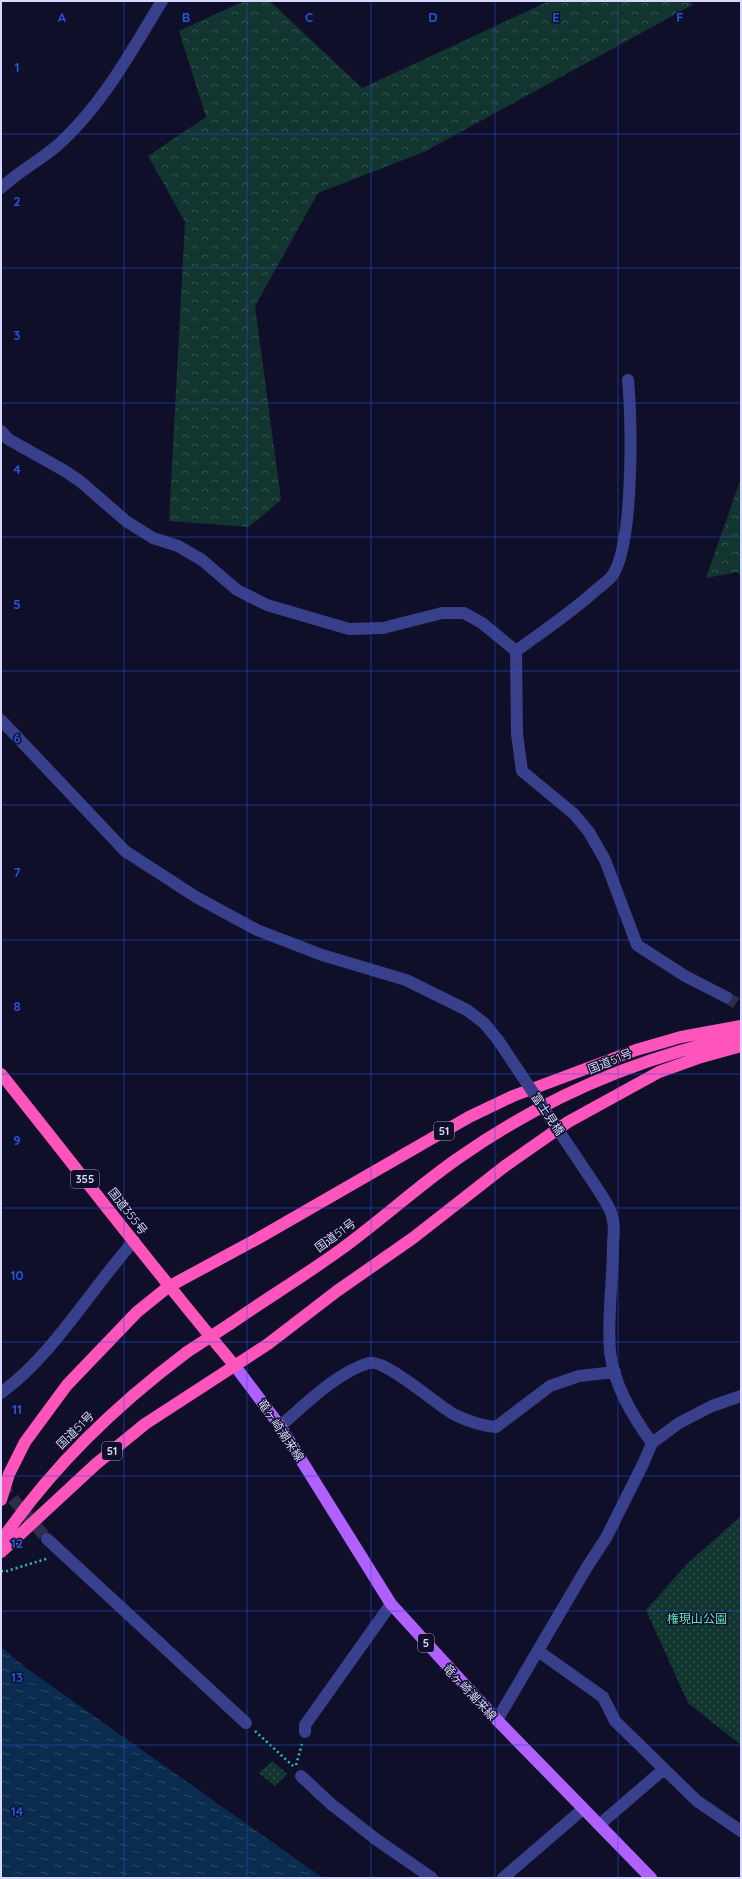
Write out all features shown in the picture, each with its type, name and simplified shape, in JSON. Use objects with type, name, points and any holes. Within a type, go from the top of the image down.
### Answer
[{"type":"highway","name":"51","points":[[1,1500],[9,1474],[25,1442],[68,1385],[137,1312],[168,1287],[257,1239],[469,1117],[513,1096],[636,1050],[687,1036],[741,1026]]},
{"type":"highway","name":"国道51号","points":[[1,1541],[46,1481],[76,1448],[119,1406],[187,1352],[341,1250],[457,1159],[511,1124],[551,1102],[604,1077],[651,1060],[715,1041],[741,1036]]},
{"type":"highway","name":"51","points":[[1,1552],[96,1464],[145,1424],[268,1344],[337,1291],[413,1238],[505,1166],[568,1122],[659,1072],[698,1058],[741,1046]]},
{"type":"highway","name":"国道355号","points":[[1,1074],[134,1241],[168,1287],[235,1366]]},
{"type":"main road","name":"竜ヶ崎潮来線","points":[[235,1366],[280,1426],[391,1604],[497,1720],[651,1878]]},
{"type":"street","points":[[1,188],[59,144],[93,110],[110,86],[162,1]]},
{"type":"street","points":[[516,651],[583,602],[612,576],[620,559],[627,527],[631,410],[628,380]]},
{"type":"street","points":[[1,431],[8,439],[66,471],[126,522],[153,538],[178,546],[202,560],[237,590],[267,605],[349,629],[383,628],[442,613],[464,613],[482,623],[516,651],[518,734],[522,770],[574,814],[589,832],[605,860],[637,945],[684,976],[726,997]]},
{"type":"street","name":"富士見橋","points":[[1,720],[125,851],[196,897],[264,933],[322,955],[406,980],[467,1010],[484,1023],[498,1040],[607,1204],[613,1221],[613,1276],[609,1335],[611,1354],[615,1372],[634,1419],[652,1443]]},
{"type":"street","points":[[1,1393],[26,1372],[52,1343],[111,1267],[134,1241]]},
{"type":"street","points":[[280,1426],[337,1379],[371,1363],[386,1367],[454,1414],[482,1426],[496,1427],[550,1386],[579,1376],[615,1372]]},
{"type":"street","points":[[497,1720],[606,1538],[652,1443],[679,1423],[712,1406],[741,1396]]},
{"type":"street","points":[[47,1539],[246,1723]]},
{"type":"street","points":[[304,1732],[305,1725],[391,1604]]},
{"type":"street","points":[[538,1651],[603,1697],[615,1721],[664,1769],[697,1801],[741,1831]]},
{"type":"street","points":[[599,1825],[664,1769]]},
{"type":"street","points":[[301,1776],[331,1804],[377,1840],[432,1878]]},
{"type":"street","points":[[503,1878],[584,1809]]},
{"type":"path","points":[[1,1571],[7,1571],[63,1553]]},
{"type":"path","points":[[246,1723],[295,1768],[304,1732]]},
{"type":"green space","points":[[244,1],[270,1],[362,88],[549,1],[687,1],[694,4],[424,152],[318,193],[255,306],[281,500],[249,527],[169,521],[185,222],[148,156],[206,117],[179,31]]},
{"type":"green space","points":[[741,478],[741,575],[737,572],[706,578]]},
{"type":"green space","name":"権現山公園","points":[[741,1516],[741,1745],[688,1703],[646,1610],[688,1563]]},
{"type":"green space","points":[[272,1761],[287,1774],[275,1786],[259,1773]]},
{"type":"water","points":[[1,1647],[26,1668],[323,1878],[1,1878]]},
{"type":"tunnel","points":[[726,997],[741,1006]]},
{"type":"tunnel","points":[[1,1485],[47,1539]]}]
